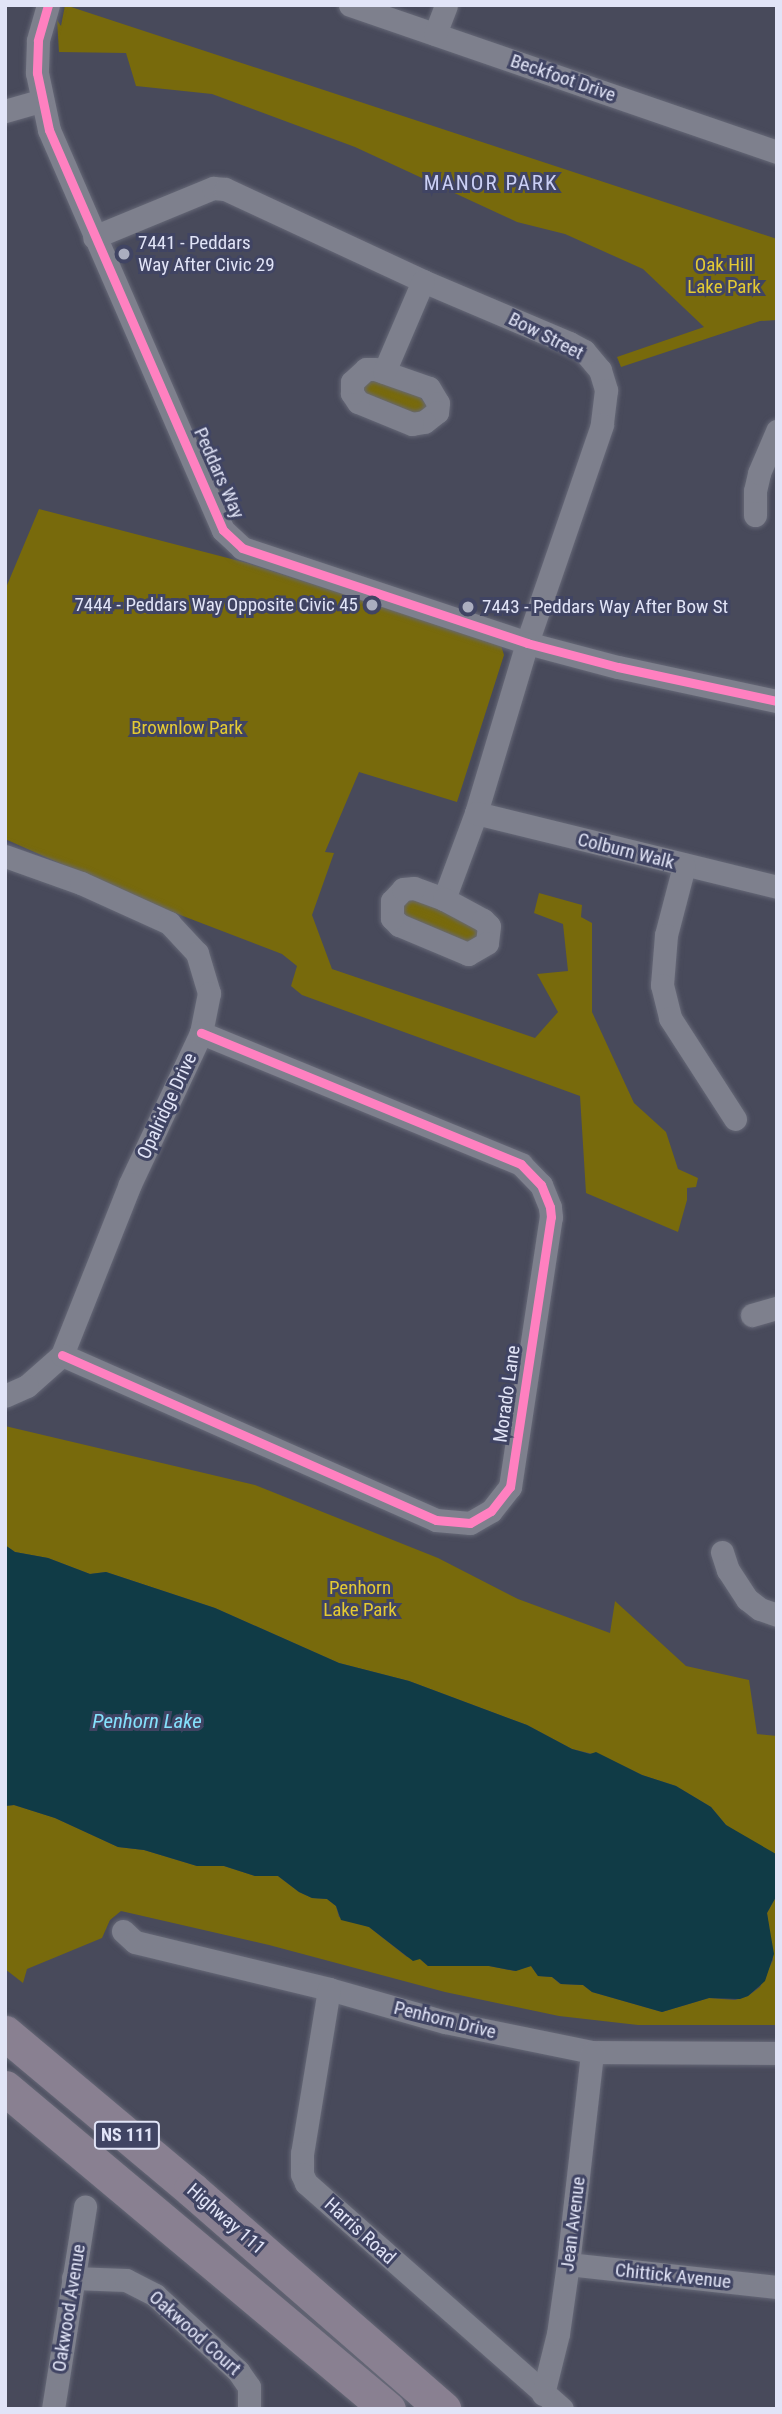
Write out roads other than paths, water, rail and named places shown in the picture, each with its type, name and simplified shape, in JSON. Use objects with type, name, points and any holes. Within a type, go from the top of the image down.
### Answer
[{"type":"highway","name":"Highway 111","points":[[5,2032],[191,2189],[443,2409]]},
{"type":"highway","name":"NS 111","points":[[5,2088],[388,2409]]},
{"type":"street","name":"Peddars Way","points":[[48,5],[38,40],[41,101],[48,130],[223,530],[242,548],[527,643],[618,667],[777,701]]},
{"type":"street","name":"Beckfoot Drive","points":[[350,5],[777,152]]},
{"type":"street","points":[[435,34],[446,5]]},
{"type":"street","points":[[5,111],[41,101]]},
{"type":"street","name":"Bow Street","points":[[94,237],[213,188],[225,188],[423,281],[584,351],[600,370],[606,390],[602,425],[527,643],[476,813],[444,899]]},
{"type":"street","points":[[384,372],[423,281]]},
{"type":"street","points":[[755,515],[755,491],[759,473],[777,431]]},
{"type":"street","name":"Colburn Walk","points":[[476,813],[777,887]]},
{"type":"street","name":"Opalridge Drive","points":[[5,856],[81,883],[178,929],[197,953],[208,982],[208,1014],[201,1034],[130,1184],[62,1355],[27,1386],[5,1396]]},
{"type":"street","points":[[684,866],[662,963],[666,1005],[670,1018],[735,1119]]},
{"type":"street","name":"Morado Lane","points":[[62,1355],[436,1520],[470,1523],[491,1511],[510,1487],[551,1217],[541,1185],[521,1164],[201,1034]]},
{"type":"street","points":[[752,1315],[777,1308]]},
{"type":"street","points":[[722,1552],[728,1570],[747,1599],[760,1609],[777,1615]]},
{"type":"street","name":"Penhorn Drive","points":[[122,1931],[135,1942],[329,1989],[445,2022],[592,2052],[777,2053]]},
{"type":"street","name":"Harris Road","points":[[329,1989],[302,2153],[302,2174],[306,2183],[562,2409]]},
{"type":"street","name":"Jean Avenue","points":[[543,2394],[558,2334],[592,2052]]},
{"type":"street","name":"Oakwood Avenue","points":[[53,2409],[85,2207]]},
{"type":"street","name":"Chittick Avenue","points":[[568,2264],[777,2287]]},
{"type":"street","name":"Oakwood Court","points":[[73,2278],[127,2280],[155,2295],[239,2371],[248,2387],[249,2409]]},
{"type":"water","name":"Penhorn Lake","points":[[5,1545],[15,1552],[48,1558],[90,1574],[106,1572],[215,1608],[339,1663],[409,1681],[527,1725],[572,1749],[590,1754],[596,1752],[642,1775],[676,1786],[711,1807],[726,1825],[776,1854],[777,1895],[767,1913],[774,1954],[765,1981],[748,1996],[740,1999],[709,1998],[662,2012],[592,1992],[583,1985],[561,1984],[552,1977],[538,1976],[531,1966],[516,1971],[489,1966],[428,1966],[420,1959],[413,1961],[369,1927],[341,1920],[336,1906],[327,1899],[312,1898],[299,1892],[278,1876],[255,1876],[224,1866],[197,1866],[144,1850],[118,1847],[55,1818],[14,1805],[5,1806]]},
{"type":"place","name":"7441 - Peddars Way After Civic 29","points":[[124,254]]},
{"type":"place","name":"7444 - Peddars Way Opposite Civic 45","points":[[372,605]]},
{"type":"place","name":"7443 - Peddars Way After Bow St","points":[[468,607]]},
{"type":"district","name":"MANOR PARK","points":[[491,183]]},
{"type":"park label","name":"Oak Hill Lake Park","points":[[724,276]]},
{"type":"park label","name":"Brownlow Park","points":[[187,728]]},
{"type":"park label","name":"Penhorn Lake Park","points":[[360,1599]]}]
